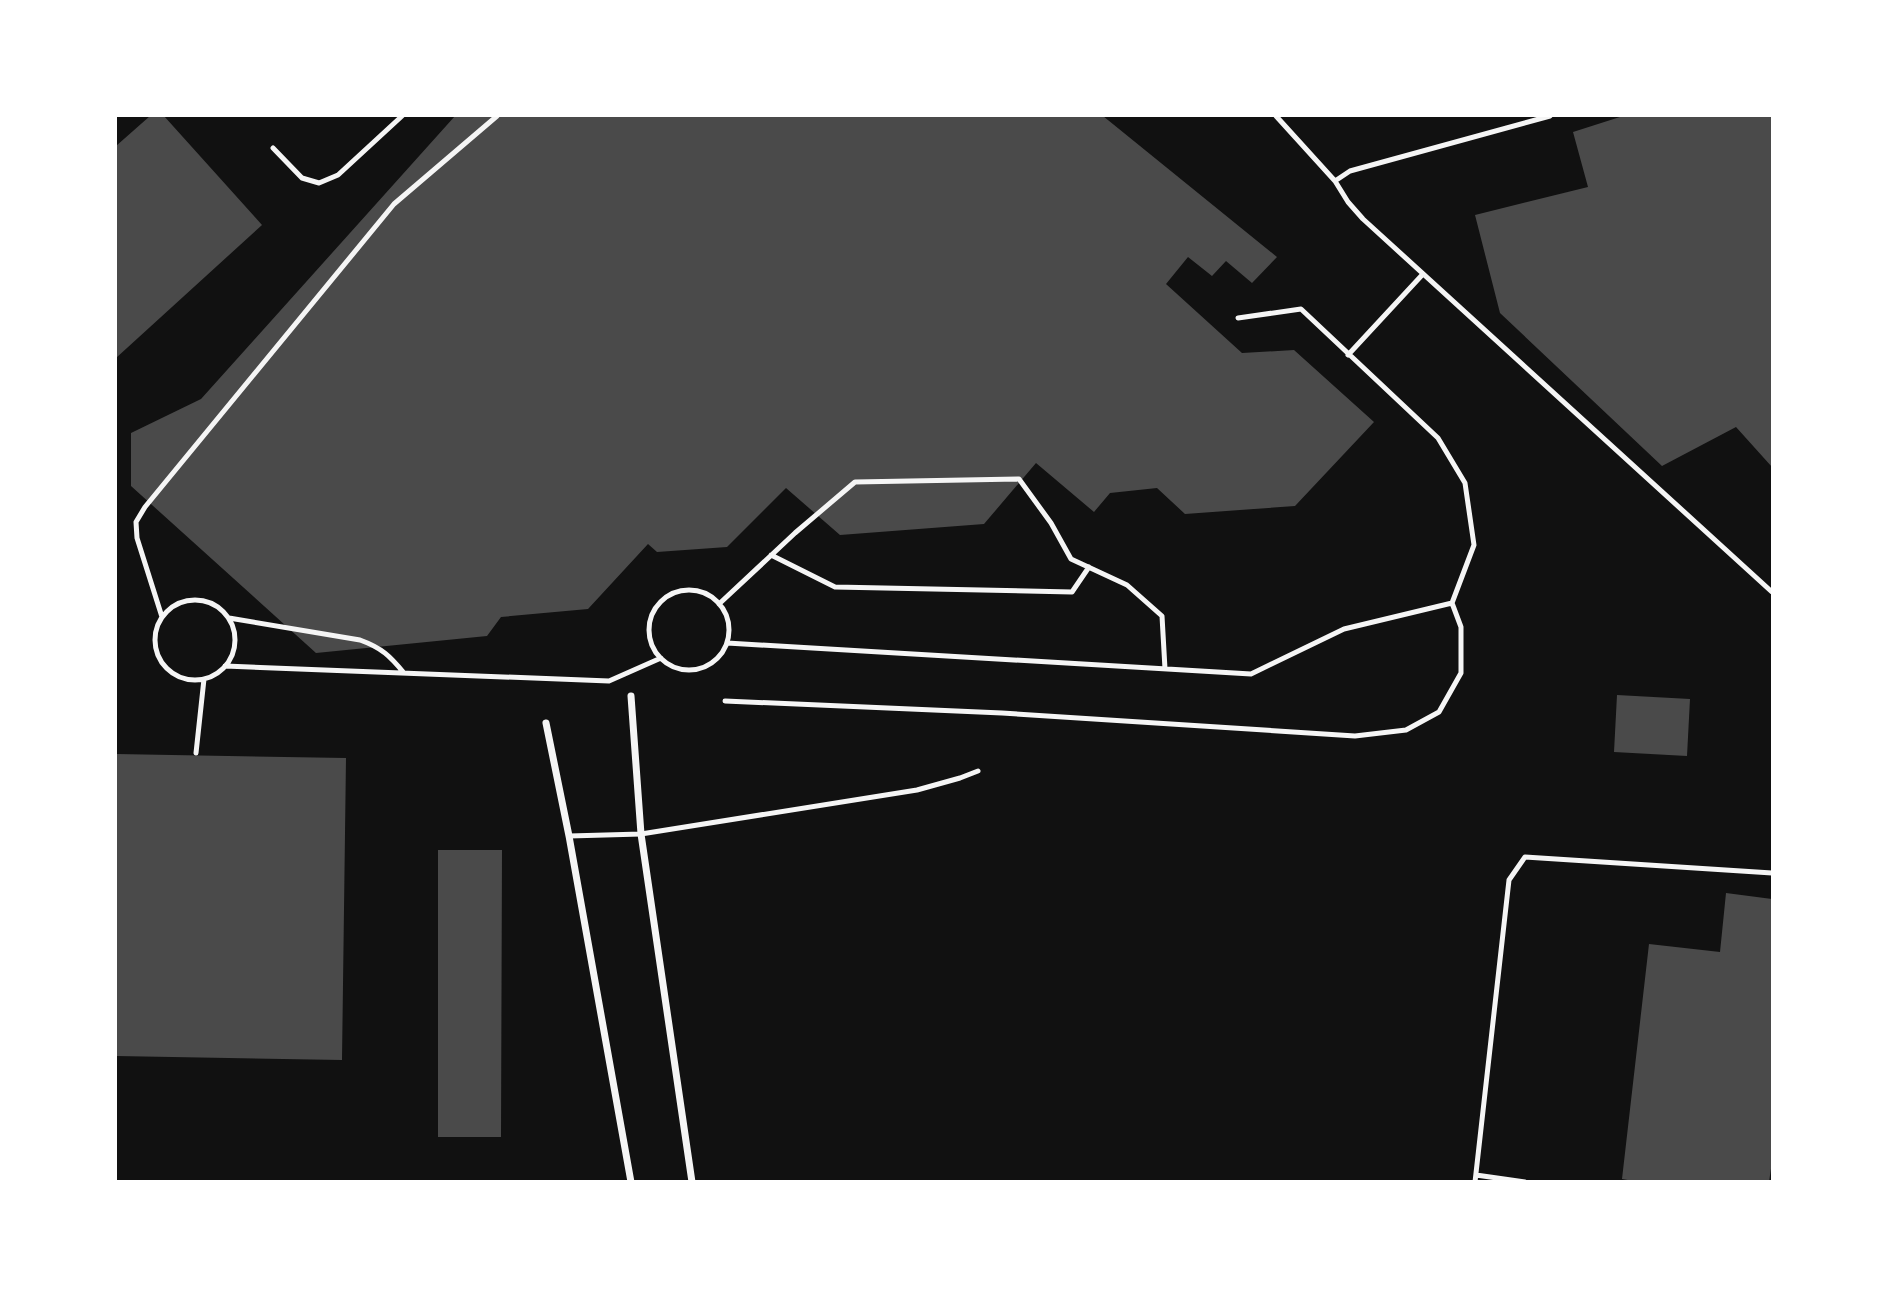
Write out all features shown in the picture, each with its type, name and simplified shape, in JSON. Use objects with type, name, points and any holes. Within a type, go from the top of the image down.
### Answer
[{"type":"street","points":[[631,696],[641,834],[692,1181]]},
{"type":"street","points":[[546,723],[631,1181]]},
{"type":"lane","points":[[273,148],[302,178],[319,183],[338,175],[402,116]]},
{"type":"lane","points":[[162,617],[137,538],[136,522],[145,507],[394,204],[497,116]]},
{"type":"lane","points":[[1276,116],[1335,181],[1363,219],[1772,591]]},
{"type":"lane","points":[[1335,181],[1350,171],[1550,116]]},
{"type":"lane","points":[[1348,355],[1423,274]]},
{"type":"lane","points":[[725,701],[1002,713],[1355,736],[1406,730],[1438,712],[1461,673],[1461,627],[1451,603],[1474,545],[1465,483],[1437,438],[1301,309],[1238,318]]},
{"type":"lane","points":[[719,604],[855,482],[1019,479],[1051,523],[1070,559],[1127,585],[1162,616],[1165,669]]},
{"type":"lane","points":[[771,555],[835,587],[1072,592],[1089,567]]},
{"type":"lane","points":[[684,590],[709,596],[719,604],[726,616],[729,630],[727,643],[720,655],[697,670],[684,670],[661,659],[649,636],[653,611],[661,601],[684,590]]},
{"type":"lane","points":[[185,601],[210,602],[221,608],[234,630],[235,643],[225,666],[204,679],[191,679],[167,668],[155,643],[162,617],[172,607],[185,601]]},
{"type":"lane","points":[[727,643],[1251,674],[1344,629],[1451,603]]},
{"type":"lane","points":[[229,618],[360,640],[389,655],[404,673]]},
{"type":"lane","points":[[225,666],[609,681],[661,659]]},
{"type":"lane","points":[[196,753],[204,679]]},
{"type":"lane","points":[[569,836],[641,834],[917,790],[978,771]]},
{"type":"lane","points":[[1525,1181],[1476,1178],[1509,880],[1525,857],[1773,873]]},
{"type":"building","points":[[150,116],[164,116],[262,225],[116,358],[116,146]]},
{"type":"building","points":[[455,116],[1103,116],[1277,257],[1252,283],[1226,261],[1212,276],[1188,257],[1166,284],[1242,353],[1294,350],[1374,422],[1295,506],[1185,514],[1157,488],[1110,493],[1094,512],[1036,463],[984,524],[840,535],[786,488],[727,547],[657,552],[648,544],[588,609],[501,617],[487,636],[316,653],[131,486],[131,433],[201,399]]},
{"type":"building","points":[[1623,116],[1772,116],[1772,467],[1736,427],[1662,466],[1500,313],[1475,215],[1588,187],[1573,132]]},
{"type":"building","points":[[1617,695],[1690,699],[1687,756],[1614,752]]},
{"type":"building","points":[[116,754],[346,758],[342,1060],[116,1056]]},
{"type":"building","points":[[438,850],[502,850],[501,1137],[438,1137]]},
{"type":"building","points":[[1726,893],[1772,899],[1772,1162],[1769,1182],[1639,1182],[1622,1179],[1649,944],[1720,952]]}]
